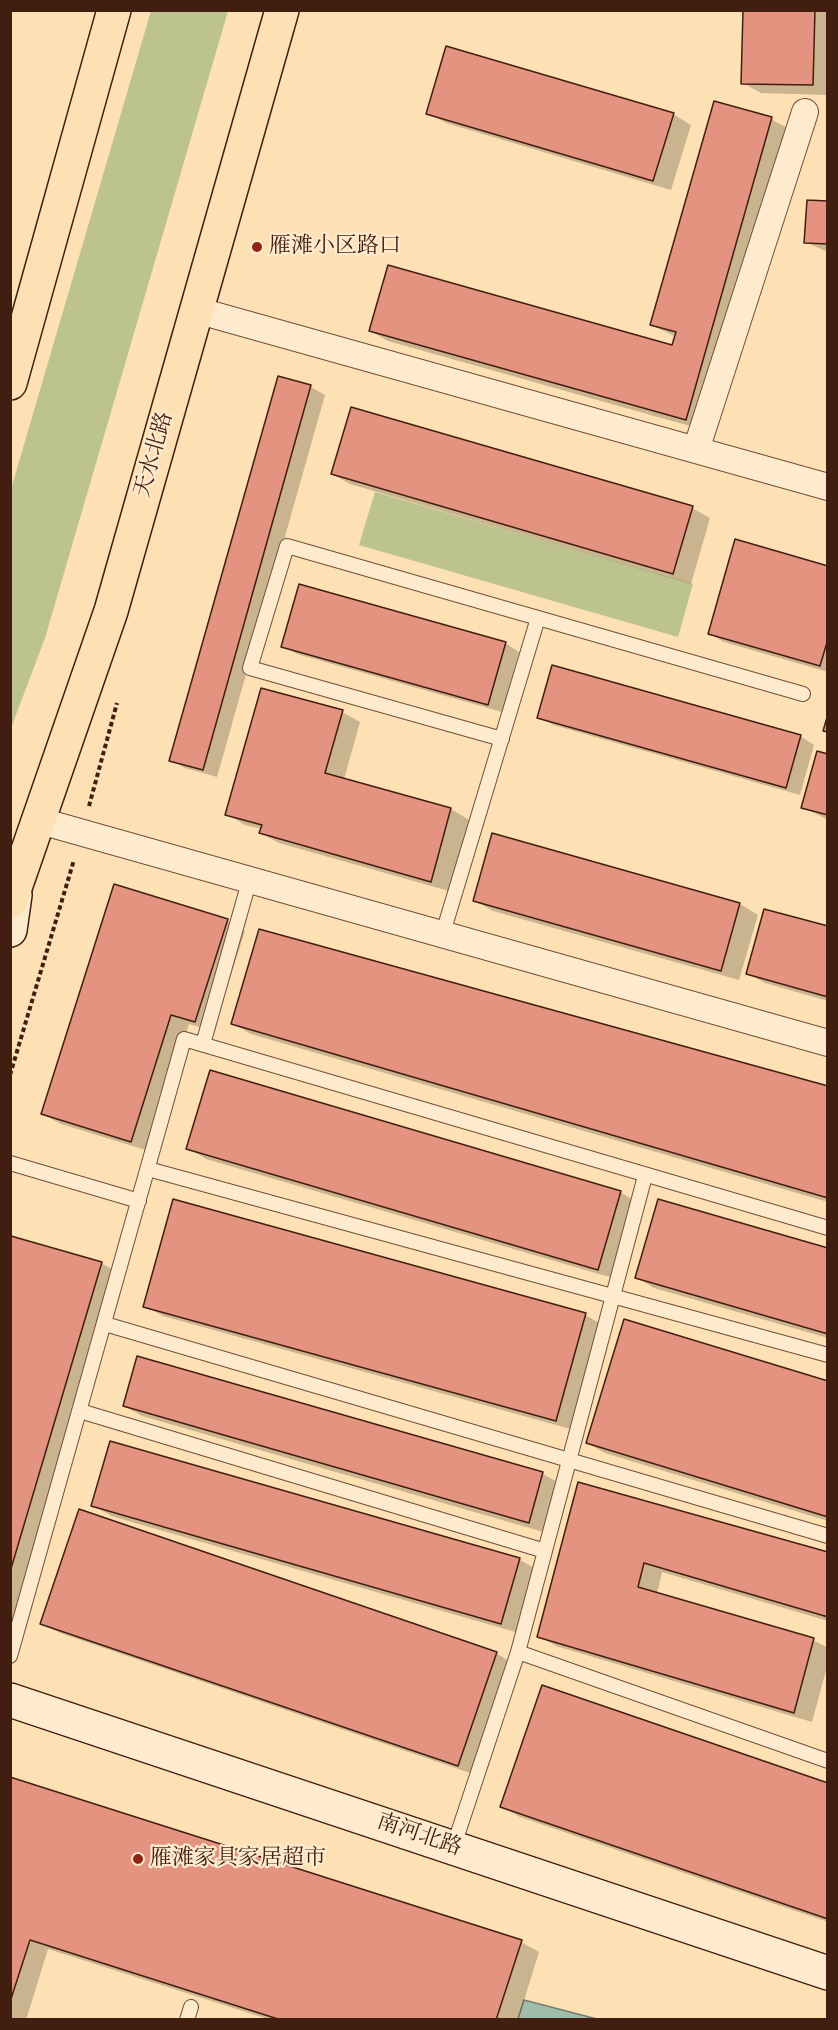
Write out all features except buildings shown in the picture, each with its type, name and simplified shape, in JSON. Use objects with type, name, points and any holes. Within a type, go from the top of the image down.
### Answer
[{"type":"main road","points":[[10,383],[114,10]]},
{"type":"main road","name":"天水北路","points":[[13,899],[37,820],[111,611],[282,10]]},
{"type":"street","points":[[696,450],[805,112]]},
{"type":"street","points":[[196,310],[828,487]]},
{"type":"street","points":[[37,820],[249,882],[828,1043]]},
{"type":"street","points":[[10,930],[13,899]]},
{"type":"street","name":"南河北路","points":[[10,1700],[828,1973]]},
{"type":"lane","points":[[502,739],[250,668],[286,546],[802,694]]},
{"type":"lane","points":[[442,936],[538,618]]},
{"type":"lane","points":[[203,1044],[249,882]]},
{"type":"lane","points":[[10,1656],[184,1039],[828,1228]]},
{"type":"lane","points":[[10,1164],[139,1201]]},
{"type":"lane","points":[[148,1169],[828,1355]]},
{"type":"lane","points":[[453,1848],[518,1652],[645,1176]]},
{"type":"lane","points":[[105,1324],[828,1536]]},
{"type":"lane","points":[[80,1411],[545,1551]]},
{"type":"lane","points":[[518,1652],[827,1758]]},
{"type":"green space","points":[[151,11],[228,11],[45,638],[11,728],[11,489]]},
{"type":"green space","points":[[375,492],[693,584],[678,637],[359,545]]},
{"type":"shaded area","points":[[524,2000],[597,2019],[518,2019]]},
{"type":"place","name":"雁滩小区路口","points":[[257,247]]},
{"type":"place","name":"雁滩家具家居超市","points":[[138,1859]]}]
